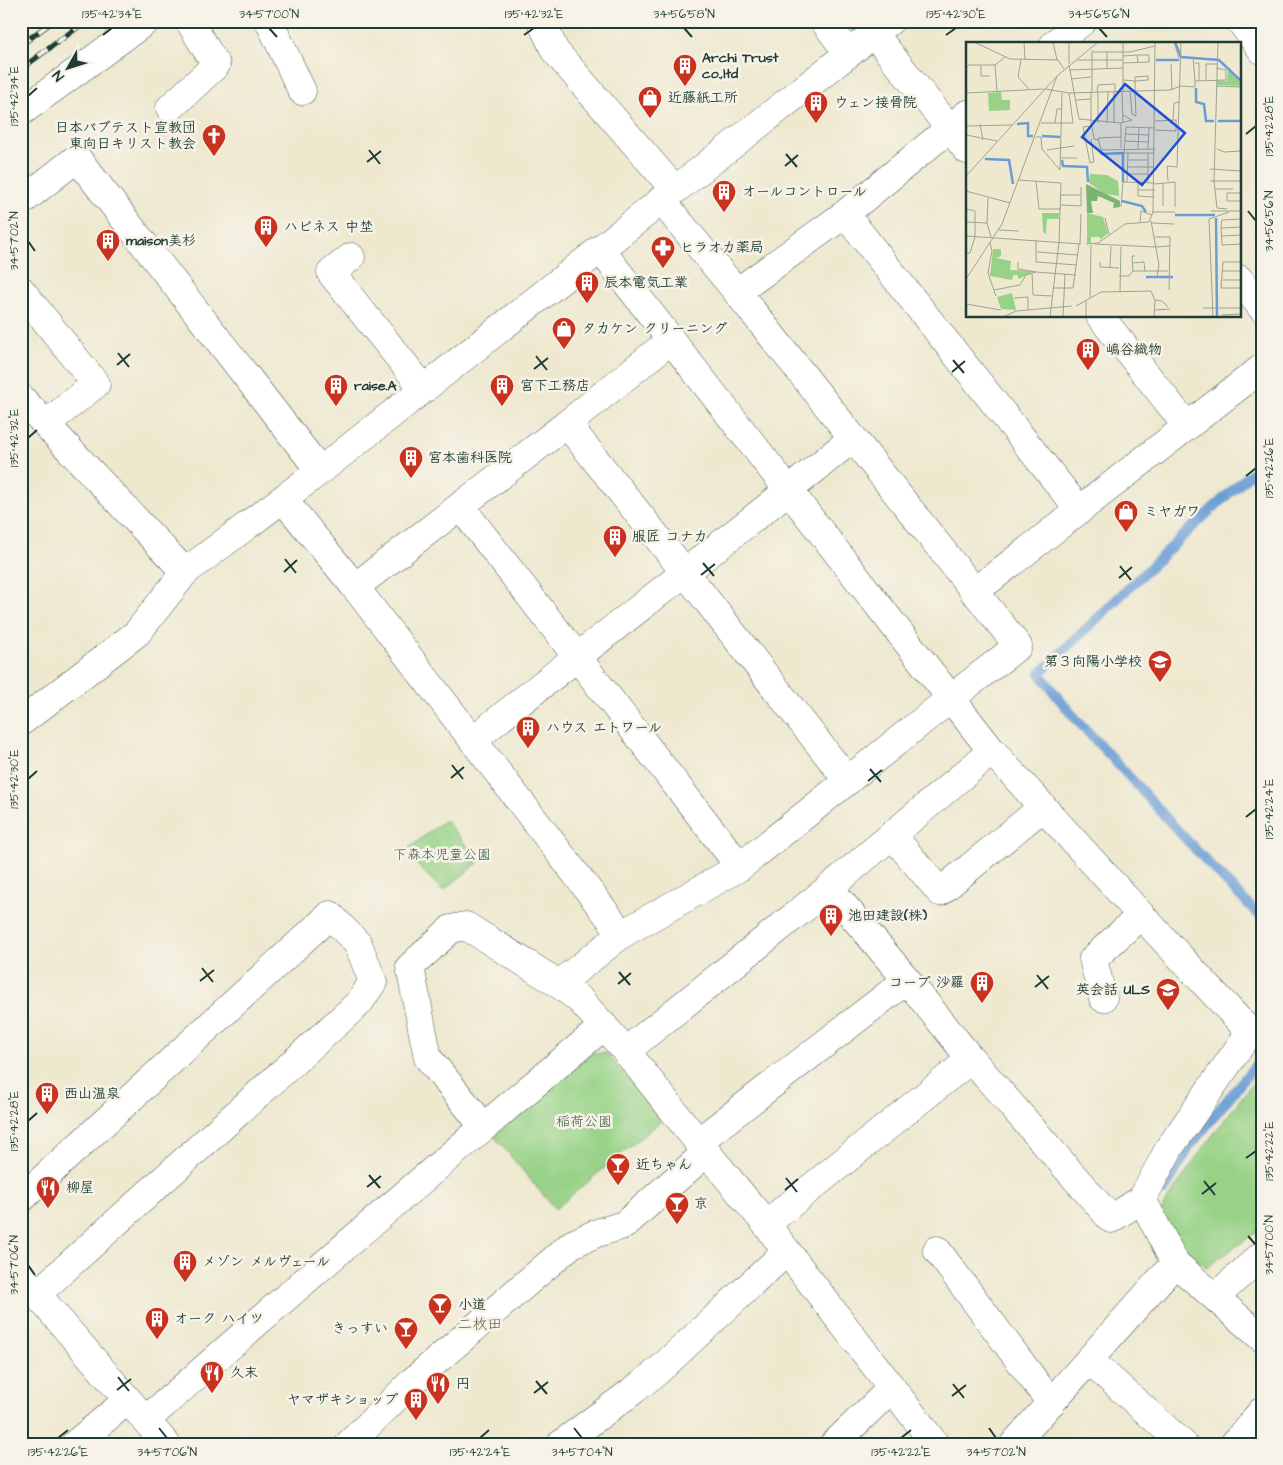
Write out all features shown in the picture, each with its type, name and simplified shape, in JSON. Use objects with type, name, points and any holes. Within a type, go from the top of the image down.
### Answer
[{"type":"street","points":[[21,112],[146,21]]},
{"type":"street","points":[[170,108],[216,65],[189,21]]},
{"type":"street","points":[[269,21],[302,91]]},
{"type":"street","points":[[541,21],[555,51],[668,195],[737,292],[1018,646],[740,867],[622,934],[559,984]]},
{"type":"street","points":[[824,21],[848,53]]},
{"type":"street","points":[[1057,42],[1083,21]]},
{"type":"street","points":[[1240,21],[1262,50]]},
{"type":"street","points":[[21,722],[137,632],[185,572],[283,500],[882,28],[958,121],[966,147]]},
{"type":"street","points":[[737,292],[845,214],[958,121]]},
{"type":"street","points":[[21,202],[77,158],[320,471]]},
{"type":"street","points":[[845,214],[1079,510]]},
{"type":"street","points":[[600,249],[992,751],[1141,916],[1250,1032],[1170,1147],[1142,1199],[1111,1219],[972,1059],[829,888]]},
{"type":"street","points":[[351,257],[330,273],[424,389]]},
{"type":"street","points":[[1240,280],[1262,308]]},
{"type":"street","points":[[21,290],[96,384],[46,424]]},
{"type":"street","points":[[1102,318],[1187,426]]},
{"type":"street","points":[[355,588],[566,424],[670,340]]},
{"type":"street","points":[[974,592],[1262,368]]},
{"type":"street","points":[[21,398],[185,572]]},
{"type":"street","points":[[566,424],[848,781]]},
{"type":"street","points":[[473,740],[853,438]]},
{"type":"street","points":[[283,500],[355,588],[622,934]]},
{"type":"street","points":[[460,506],[740,867]]},
{"type":"street","points":[[626,1051],[829,888],[992,751]]},
{"type":"street","points":[[892,834],[940,892],[1043,807]]},
{"type":"street","points":[[21,1199],[330,916],[358,944],[372,982],[359,1004],[29,1285],[166,1444]]},
{"type":"street","points":[[1103,998],[1094,959],[1141,916]]},
{"type":"street","points":[[484,1127],[428,1058],[410,967],[451,929],[466,926],[559,984],[580,1000],[604,1026],[766,1224],[934,1444]]},
{"type":"street","points":[[349,1444],[414,1380],[572,1244],[597,1233],[624,1225],[702,1147],[907,980]]},
{"type":"street","points":[[146,1420],[252,1326],[604,1026]]},
{"type":"street","points":[[766,1224],[972,1059]]},
{"type":"street","points":[[1142,1199],[1175,1264],[1262,1338]]},
{"type":"street","points":[[937,1250],[1050,1403]]},
{"type":"street","points":[[561,1444],[658,1371],[787,1251]]},
{"type":"street","points":[[1215,1297],[1262,1255]]},
{"type":"street","points":[[1014,1444],[1175,1264]]},
{"type":"street","points":[[1090,1360],[1184,1444]]},
{"type":"street","points":[[834,1444],[892,1388]]},
{"type":"street","points":[[75,1444],[128,1400]]},
{"type":"street","points":[[1234,1444],[1262,1411]]},
{"type":"green space","name":"下森本児童公園","points":[[445,820],[480,861],[443,891],[404,852]]},
{"type":"green space","name":"稲荷公園","points":[[591,1053],[606,1053],[662,1120],[555,1209],[494,1136]]},
{"type":"green space","points":[[1262,1071],[1262,1228],[1207,1267],[1165,1237],[1159,1218],[1165,1203],[1200,1152]]},
{"type":"waterway","points":[[1262,463],[1040,673],[1080,724],[1192,846],[1262,918]]},
{"type":"waterway","points":[[1164,1191],[1190,1146],[1262,1057]]},
{"type":"railway","points":[[21,45],[53,21]]},
{"type":"railway","points":[[21,69],[86,21]]},
{"type":"place","name":"Archi Trust co.,ltd","points":[[685,87]]},
{"type":"place","name":"近藤紙工所","points":[[650,119]]},
{"type":"place","name":"ウェン接骨院","points":[[816,124]]},
{"type":"place","name":"日本パブテスト宣教団 東向日キリスト教会","points":[[214,157]]},
{"type":"place","name":"オールコントロール","points":[[724,213]]},
{"type":"place","name":"ハピネス 中埜","points":[[266,248]]},
{"type":"place","name":"maison美杉","points":[[108,262]]},
{"type":"place","name":"ヒラオカ薬局","points":[[663,269]]},
{"type":"place","name":"辰本電気工業","points":[[587,304]]},
{"type":"place","name":"タカケン クリーニング","points":[[564,350]]},
{"type":"place","name":"嶋谷織物","points":[[1088,371]]},
{"type":"place","name":"raise.A","points":[[336,407]]},
{"type":"place","name":"宮下工務店","points":[[502,407]]},
{"type":"place","name":"宮本歯科医院","points":[[411,479]]},
{"type":"place","name":"ミヤガワ","points":[[1126,533]]},
{"type":"place","name":"服匠 コナカ","points":[[615,558]]},
{"type":"place","name":"第３向陽小学校","points":[[1160,683]]},
{"type":"place","name":"ハウス エトワール","points":[[528,749]]},
{"type":"place","name":"池田建設(株)","points":[[831,937]]},
{"type":"place","name":"コープ 沙羅","points":[[982,1004]]},
{"type":"place","name":"英会話 ULS","points":[[1168,1011]]},
{"type":"place","name":"西山温泉","points":[[47,1115]]},
{"type":"place","name":"近ちゃん","points":[[618,1186]]},
{"type":"place","name":"柳屋","points":[[48,1209]]},
{"type":"place","name":"京","points":[[677,1225]]},
{"type":"place","name":"メゾン メルヴェール","points":[[185,1283]]},
{"type":"place","name":"小道","points":[[440,1326]]},
{"type":"place","name":"オーク ハイツ","points":[[157,1340]]},
{"type":"place","name":"きっすい","points":[[406,1350]]},
{"type":"place","name":"久末","points":[[212,1394]]},
{"type":"place","name":"円","points":[[438,1405]]},
{"type":"place","name":"ヤマザキショップ","points":[[416,1421]]},
{"type":"district","name":"二枚田","points":[[480,1324]]}]
